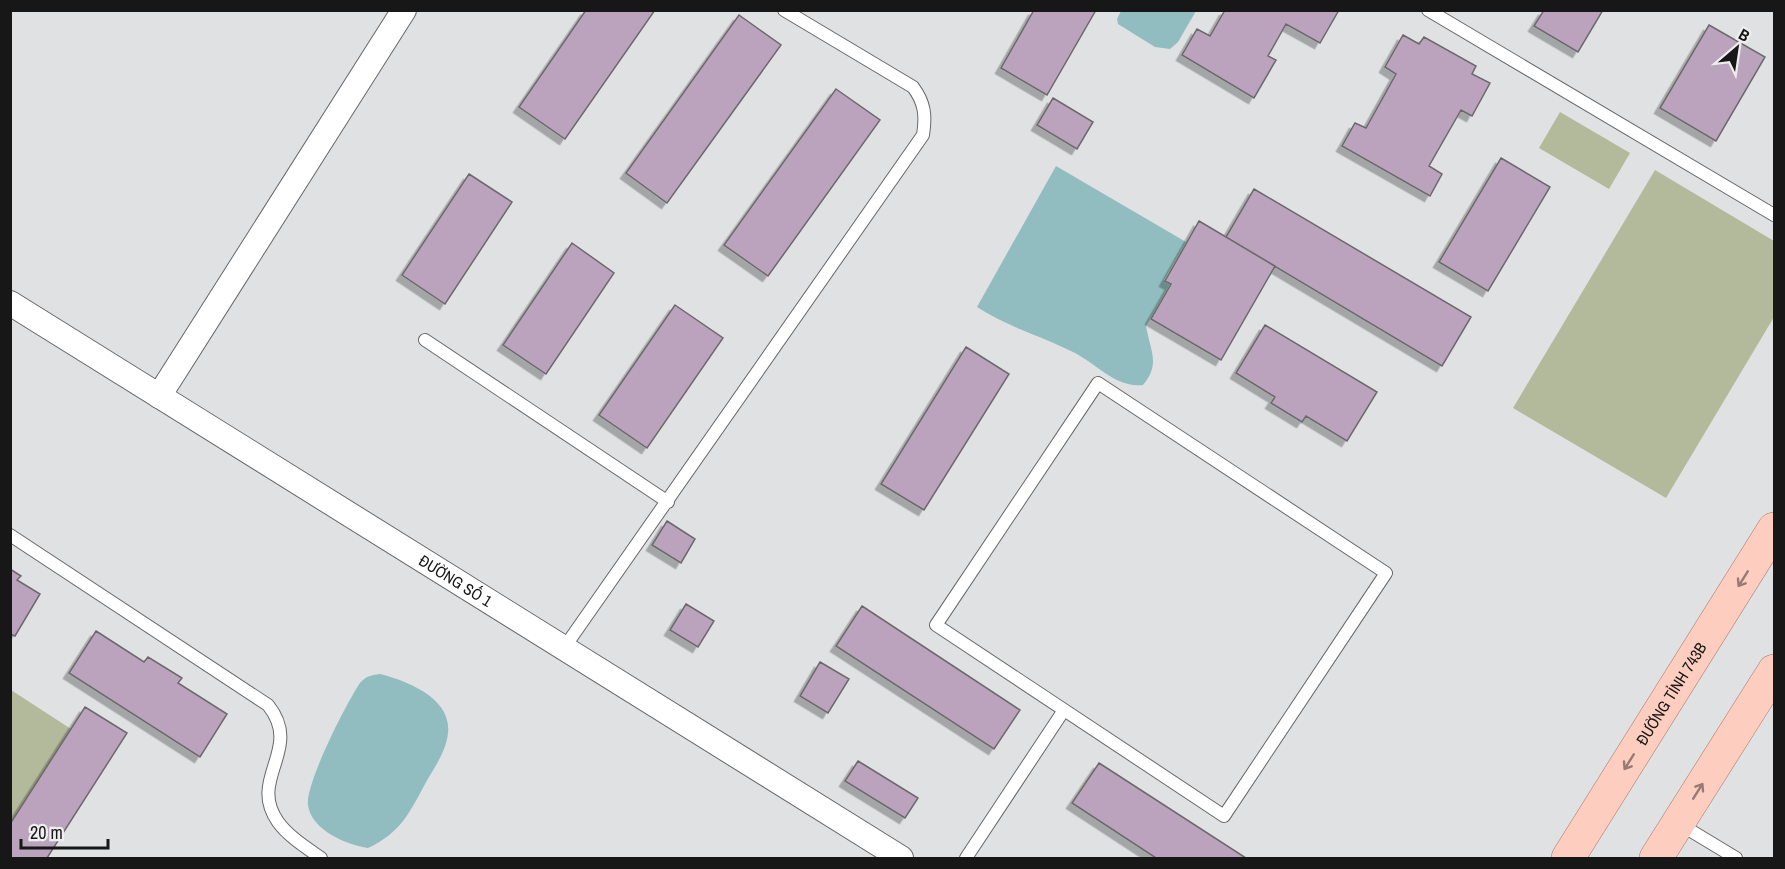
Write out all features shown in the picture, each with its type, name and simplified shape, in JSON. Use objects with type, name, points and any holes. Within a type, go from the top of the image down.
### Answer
[{"type":"main road","name":"ĐƯỜNG TỈNH 743B","points":[[1568,858],[1774,529]]},
{"type":"main road","points":[[1656,858],[1774,671]]},
{"type":"street","points":[[159,396],[405,10]]},
{"type":"street","name":"ĐƯỜNG SỐ 1","points":[[10,303],[901,858]]},
{"type":"lane","points":[[564,648],[923,135],[926,119],[924,106],[913,87],[784,10]]},
{"type":"lane","points":[[1428,10],[1774,215]]},
{"type":"lane","points":[[425,340],[668,502]]},
{"type":"lane","points":[[1098,382],[1386,573],[1224,816],[1064,710],[936,625],[1098,382]]},
{"type":"lane","points":[[10,535],[268,705],[275,713],[282,733],[279,753],[268,782],[272,810],[286,831],[321,858]]},
{"type":"lane","points":[[966,858],[1064,710]]},
{"type":"lane","points":[[1678,823],[1736,858]]},
{"type":"green space","points":[[1560,112],[1630,153],[1609,189],[1539,148]]},
{"type":"green space","points":[[1655,170],[1774,241],[1774,317],[1666,498],[1513,408]]},
{"type":"green space","points":[[11,690],[71,729],[11,824]]},
{"type":"water","points":[[1121,10],[1196,11],[1178,42],[1170,49],[1155,47],[1118,24],[1117,19]]},
{"type":"water","points":[[1056,166],[1186,242],[1164,280],[1170,284],[1146,326],[1153,363],[1152,370],[1143,385],[1123,383],[1073,352],[1000,320],[977,307]]},
{"type":"water","points":[[380,674],[403,681],[426,693],[443,710],[448,733],[439,760],[402,822],[388,836],[368,848],[350,844],[331,835],[316,822],[308,805],[313,780],[346,707],[362,681],[369,676]]},
{"type":"building","points":[[586,10],[655,10],[565,139],[519,107]]},
{"type":"building","points":[[1034,10],[1096,10],[1047,95],[1001,68]]},
{"type":"building","points":[[1225,10],[1339,10],[1320,43],[1286,24],[1268,56],[1276,60],[1254,98],[1182,55],[1197,29],[1210,36]]},
{"type":"building","points":[[1544,10],[1603,10],[1578,52],[1534,26]]},
{"type":"building","points":[[739,15],[781,45],[667,203],[626,173]]},
{"type":"building","points":[[1709,25],[1765,57],[1716,141],[1660,108]]},
{"type":"building","points":[[1403,35],[1419,44],[1424,37],[1476,66],[1472,74],[1490,83],[1472,116],[1461,110],[1429,166],[1442,174],[1430,196],[1342,146],[1355,123],[1366,128],[1396,74],[1385,67]]},
{"type":"building","points":[[836,89],[880,120],[768,276],[724,245]]},
{"type":"building","points":[[1053,98],[1093,122],[1077,149],[1037,125]]},
{"type":"building","points":[[1501,158],[1550,187],[1488,291],[1439,262]]},
{"type":"building","points":[[469,174],[512,202],[445,304],[402,275]]},
{"type":"building","points":[[1254,189],[1471,317],[1442,366],[1226,237]]},
{"type":"building","points":[[1199,221],[1275,266],[1221,360],[1151,319],[1171,284],[1165,281]]},
{"type":"building","points":[[572,243],[614,273],[546,374],[503,345]]},
{"type":"building","points":[[675,305],[723,338],[647,448],[599,415]]},
{"type":"building","points":[[1265,325],[1377,392],[1347,441],[1306,416],[1302,422],[1271,403],[1275,397],[1236,373]]},
{"type":"building","points":[[966,347],[1009,374],[924,510],[881,484]]},
{"type":"building","points":[[667,521],[695,539],[681,563],[652,545]]},
{"type":"building","points":[[10,569],[21,576],[17,580],[40,594],[15,636],[10,634]]},
{"type":"building","points":[[686,604],[714,621],[698,647],[670,630]]},
{"type":"building","points":[[862,606],[1020,710],[994,749],[836,646]]},
{"type":"building","points":[[96,631],[144,662],[148,657],[182,678],[178,683],[227,714],[200,757],[69,673]]},
{"type":"building","points":[[820,662],[849,679],[828,713],[800,696]]},
{"type":"building","points":[[85,707],[127,733],[47,858],[10,858],[10,824]]},
{"type":"building","points":[[858,761],[918,798],[905,818],[845,781]]},
{"type":"building","points":[[1099,763],[1246,858],[1156,858],[1072,803]]}]
